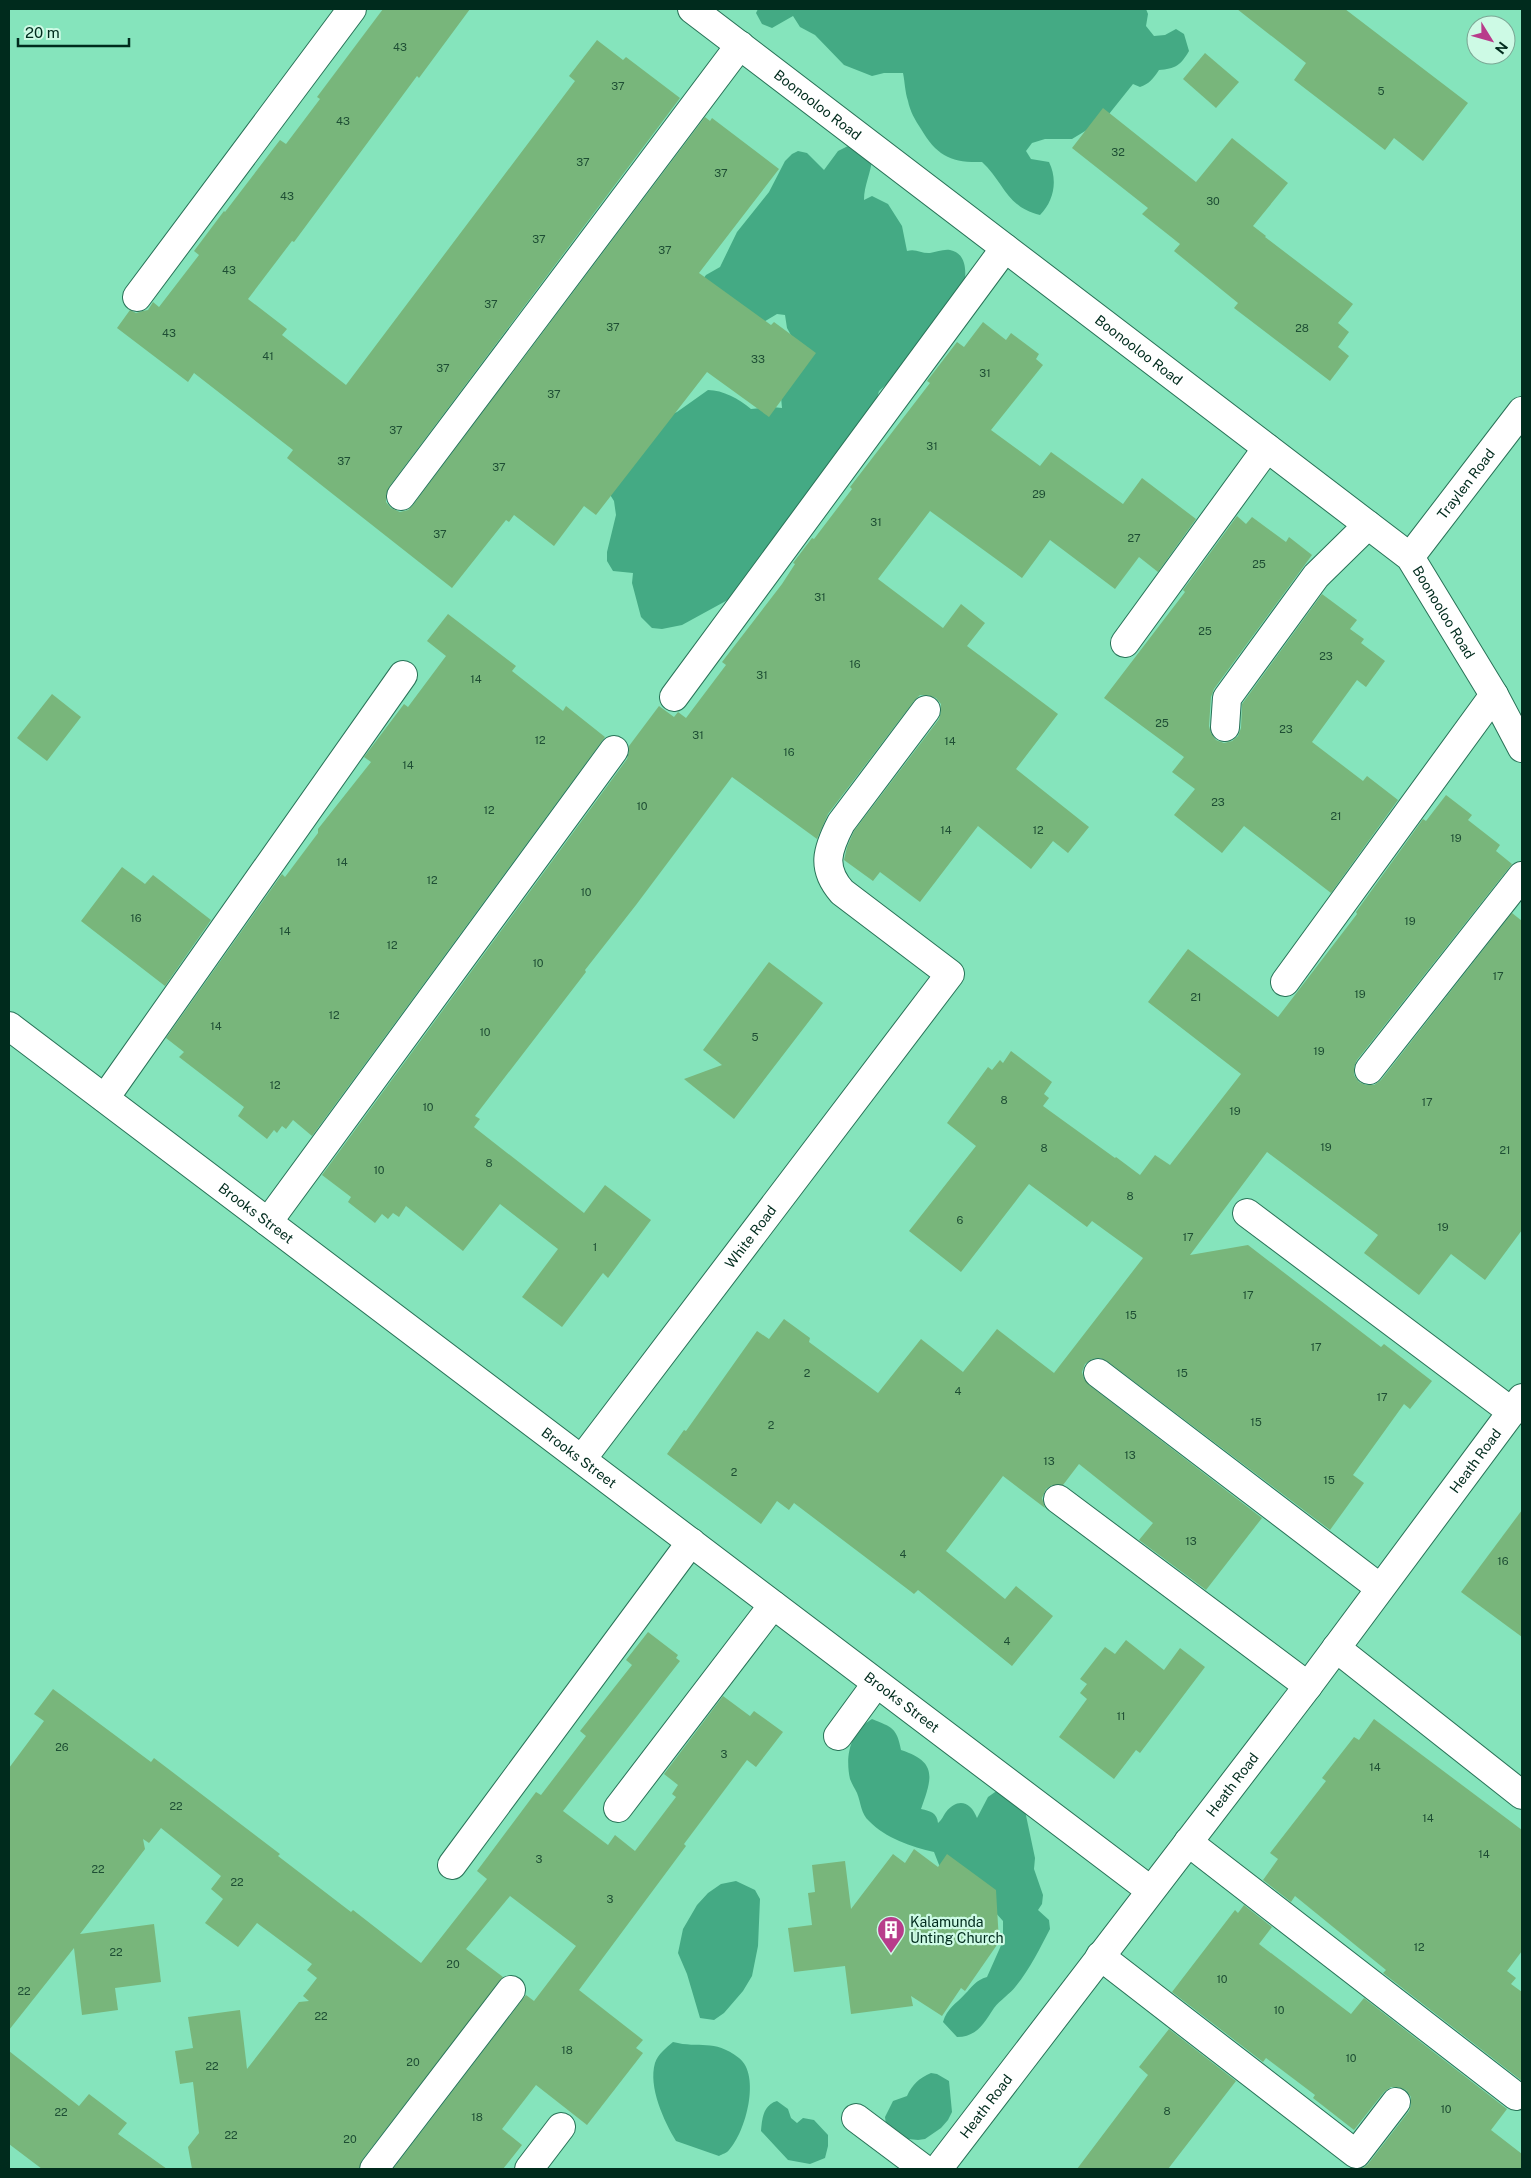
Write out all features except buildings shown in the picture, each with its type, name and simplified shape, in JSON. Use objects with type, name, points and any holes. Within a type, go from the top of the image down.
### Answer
[{"type":"street","points":[[137,297],[352,9]]},
{"type":"street","name":"Boonooloo Road","points":[[692,9],[1410,557],[1494,695],[1522,748]]},
{"type":"street","points":[[401,496],[740,45]]},
{"type":"street","points":[[674,697],[1005,248]]},
{"type":"street","name":"Traylen Road","points":[[1410,557],[1522,411]]},
{"type":"street","points":[[1124,643],[1267,448]]},
{"type":"street","points":[[1224,727],[1227,698],[1316,576],[1368,525]]},
{"type":"street","points":[[104,1098],[403,676]]},
{"type":"street","points":[[1285,982],[1494,695]]},
{"type":"street","name":"White Road","points":[[582,1459],[950,974],[842,892],[832,881],[828,870],[831,844],[841,823],[926,710]]},
{"type":"street","points":[[268,1222],[614,750]]},
{"type":"street","points":[[1369,1070],[1522,876]]},
{"type":"street","name":"Brooks Street","points":[[9,1026],[1150,1890]]},
{"type":"street","points":[[1247,1213],[1517,1405]]},
{"type":"street","points":[[1098,1373],[1380,1588]]},
{"type":"street","name":"Heath Road","points":[[938,2169],[1308,1686],[1517,1405]]},
{"type":"street","points":[[1058,1499],[1308,1686]]},
{"type":"street","points":[[452,1865],[691,1542]]},
{"type":"street","points":[[618,1808],[773,1605]]},
{"type":"street","points":[[1336,1648],[1522,1795]]},
{"type":"street","points":[[838,1736],[876,1684]]},
{"type":"street","points":[[1188,1842],[1516,2096]]},
{"type":"street","points":[[1100,1956],[1356,2154],[1396,2102]]},
{"type":"street","points":[[374,2169],[511,1990]]},
{"type":"street","points":[[856,2118],[924,2169]]},
{"type":"street","points":[[529,2169],[561,2128]]},
{"type":"green space","points":[[758,9],[1146,9],[1148,14],[1146,26],[1154,36],[1165,35],[1176,29],[1184,34],[1189,51],[1180,63],[1169,69],[1159,70],[1153,79],[1146,84],[1140,87],[1133,84],[1105,119],[1072,139],[1045,139],[1032,143],[1026,151],[1031,159],[1049,162],[1054,183],[1049,203],[1040,215],[1020,206],[1013,200],[982,162],[953,159],[939,152],[933,146],[911,112],[903,73],[884,73],[872,76],[844,65],[815,35],[800,27],[793,16],[772,28],[762,24],[756,13]]},
{"type":"green space","points":[[850,145],[872,159],[864,200],[872,196],[888,204],[902,226],[907,251],[933,253],[950,250],[955,252],[959,254],[964,262],[965,279],[900,372],[879,391],[871,420],[775,543],[769,543],[764,559],[735,596],[682,625],[662,629],[652,628],[641,617],[632,583],[633,573],[613,571],[607,561],[607,552],[616,515],[614,501],[607,490],[663,418],[677,412],[708,390],[731,396],[751,409],[782,408],[781,397],[792,337],[787,328],[785,315],[777,314],[762,323],[696,288],[706,275],[720,267],[737,232],[769,192],[785,161],[792,154],[798,151],[807,153],[824,170],[838,151]]},
{"type":"green space","points":[[872,1719],[893,1729],[898,1737],[901,1750],[921,1760],[926,1766],[929,1772],[929,1780],[921,1809],[933,1813],[938,1823],[951,1807],[960,1803],[968,1805],[977,1818],[988,1797],[998,1790],[1024,1806],[1035,1858],[1034,1869],[1043,1895],[1042,1904],[1038,1910],[1049,1920],[1050,1929],[1030,1966],[1016,1986],[996,2005],[983,2024],[970,2035],[957,2037],[943,2022],[947,2013],[974,1984],[987,1977],[1003,1941],[1003,1921],[986,1902],[943,1875],[934,1852],[891,1837],[875,1827],[864,1815],[850,1779],[848,1762],[854,1738],[865,1724]]},
{"type":"green space","points":[[736,1881],[755,1890],[760,1899],[758,1946],[752,1976],[743,1991],[724,2013],[714,2020],[700,2018],[687,1974],[678,1953],[683,1929],[697,1905],[708,1893],[721,1884]]},
{"type":"green space","points":[[673,2042],[722,2048],[739,2058],[746,2066],[749,2077],[749,2104],[735,2142],[728,2151],[719,2156],[676,2141],[662,2114],[655,2093],[653,2072],[655,2063],[662,2051]]},
{"type":"green space","points":[[931,2073],[937,2074],[949,2081],[952,2112],[941,2128],[925,2139],[899,2138],[886,2125],[885,2117],[893,2101],[907,2096],[916,2082]]},
{"type":"green space","points":[[777,2101],[788,2109],[791,2118],[797,2123],[803,2118],[814,2120],[828,2135],[825,2158],[810,2164],[788,2160],[761,2131],[766,2109]]},
{"type":"place","name":"Kalamunda Unting Church","points":[[891,1954]]}]
